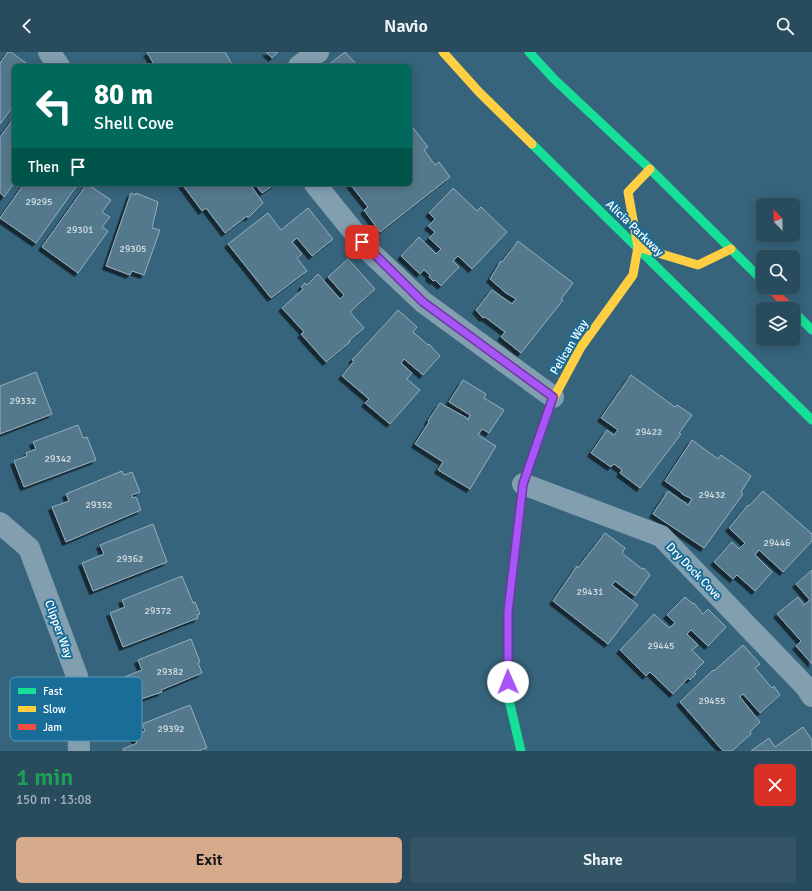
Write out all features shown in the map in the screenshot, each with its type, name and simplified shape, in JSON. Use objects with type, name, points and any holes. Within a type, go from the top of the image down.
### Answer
[{"type":"main road","name":"Alicia Parkway","points":[[443,52],[479,92],[812,420]]},
{"type":"main road","points":[[529,52],[555,80],[650,169],[756,274]]},
{"type":"main road","name":"Pelican Way","points":[[521,751],[508,696],[508,611],[523,484],[553,397],[581,347],[634,275],[638,247],[628,192],[650,169]]},
{"type":"main road","points":[[638,247],[698,265],[731,249]]},
{"type":"main road","points":[[776,294],[784,302]]},
{"type":"main road","points":[[800,318],[812,330]]},
{"type":"street","points":[[49,52],[58,64]]},
{"type":"street","points":[[302,64],[318,52]]},
{"type":"street","points":[[317,186],[370,252],[423,302],[553,397]]},
{"type":"street","name":"Dry Dock Cove","points":[[523,484],[661,536],[806,687],[812,696]]},
{"type":"street","name":"Clipper Way","points":[[0,523],[29,548],[77,677]]},
{"type":"street","name":"Clipper Way","points":[[78,741],[78,751]]},
{"type":"building","points":[[8,52],[11,52],[27,64],[12,64],[12,108],[0,124],[0,63]]},
{"type":"building","points":[[147,52],[225,52],[232,64],[154,64]]},
{"type":"building","points":[[266,52],[278,52],[272,58]]},
{"type":"building","points":[[345,52],[356,64],[329,64]]},
{"type":"building","points":[[12,121],[12,186],[4,197],[0,193],[0,137]]},
{"type":"building","points":[[412,127],[428,147],[424,150],[435,165],[439,162],[450,177],[380,232],[364,210],[368,207],[352,186],[412,186]]},
{"type":"building","points":[[23,186],[77,186],[36,243],[0,218]]},
{"type":"building","points":[[86,186],[90,186],[111,200],[102,212],[110,217],[102,227],[108,231],[78,273],[42,247]]},
{"type":"building","points":[[183,186],[251,186],[263,203],[248,218],[247,216],[225,233],[206,208],[202,211]]},
{"type":"building","points":[[257,186],[272,186],[262,193]]},
{"type":"building","points":[[453,188],[477,211],[481,207],[507,232],[472,269],[458,256],[453,261],[459,267],[441,286],[435,280],[433,281],[429,277],[430,275],[424,270],[420,274],[401,256],[419,237],[436,254],[441,249],[429,238],[435,232],[428,226],[435,219],[429,213]]},
{"type":"building","points":[[131,193],[136,195],[136,193],[158,202],[152,228],[160,230],[144,275],[132,271],[130,275],[106,266]]},
{"type":"building","points":[[308,208],[333,239],[312,256],[297,238],[292,242],[302,254],[297,258],[307,271],[271,298],[228,244],[268,213],[281,230]]},
{"type":"building","points":[[518,241],[573,283],[561,299],[563,300],[521,353],[501,337],[505,332],[485,317],[483,318],[476,310],[492,290],[512,304],[516,299],[506,293],[490,279],[501,261],[502,262]]},
{"type":"building","points":[[348,259],[375,289],[350,312],[364,328],[326,362],[301,334],[304,332],[282,308],[303,289],[301,287],[305,283],[307,285],[318,274],[340,299],[344,295],[328,277]]},
{"type":"building","points":[[398,310],[417,327],[413,332],[428,345],[429,344],[440,356],[423,375],[404,359],[401,363],[412,373],[407,379],[420,390],[390,424],[365,403],[369,399],[342,376],[354,361],[352,360]]},
{"type":"building","points":[[36,372],[52,414],[0,434],[0,386]]},
{"type":"building","points":[[631,375],[675,407],[677,405],[692,415],[679,433],[681,434],[640,488],[620,473],[622,470],[614,464],[611,467],[591,453],[607,430],[614,435],[618,430],[601,418]]},
{"type":"building","points":[[463,380],[486,394],[484,398],[504,410],[489,433],[482,429],[478,435],[496,446],[470,489],[438,470],[443,462],[415,444],[440,403],[468,420],[470,415],[449,402]]},
{"type":"building","points":[[78,425],[83,438],[87,437],[96,460],[24,487],[14,461],[27,456],[26,453],[36,449],[33,442]]},
{"type":"building","points":[[692,440],[718,459],[721,455],[751,476],[741,492],[743,494],[704,548],[653,514],[668,491],[688,505],[692,499],[682,494],[665,481]]},
{"type":"building","points":[[122,471],[124,475],[132,472],[140,492],[132,495],[133,498],[136,497],[141,510],[66,542],[52,507],[69,501],[66,494]]},
{"type":"building","points":[[763,491],[812,534],[812,541],[783,572],[759,550],[755,555],[772,572],[755,591],[737,575],[733,579],[714,562],[732,542],[739,549],[745,543],[729,528],[748,505],[749,506]]},
{"type":"building","points":[[153,524],[167,562],[93,591],[82,563],[104,554],[100,545]]},
{"type":"building","points":[[605,533],[625,548],[622,553],[642,569],[644,568],[650,575],[635,596],[615,581],[612,585],[638,605],[608,644],[553,601],[577,566],[578,568]]},
{"type":"building","points":[[812,570],[812,664],[796,646],[801,641],[777,614],[798,597],[804,605],[810,600],[796,584]]},
{"type":"building","points":[[182,576],[193,603],[195,602],[200,614],[197,615],[198,618],[123,647],[110,613],[125,607],[122,600]]},
{"type":"building","points":[[685,597],[693,604],[694,603],[703,614],[708,609],[726,627],[708,646],[691,630],[687,634],[698,645],[692,650],[704,662],[694,672],[696,674],[690,680],[688,678],[673,694],[650,672],[646,676],[620,650],[654,614],[669,628],[675,623],[667,615]]},
{"type":"building","points":[[191,639],[200,662],[198,663],[202,673],[161,690],[162,692],[142,699],[142,677],[124,677],[142,670],[138,660]]},
{"type":"building","points":[[743,645],[760,664],[755,668],[772,688],[774,686],[780,695],[760,713],[743,694],[740,697],[760,722],[750,732],[751,734],[732,751],[723,751],[680,702],[713,670],[714,671]]},
{"type":"building","points":[[190,705],[207,748],[198,751],[123,751],[123,749],[137,743],[136,741],[142,741],[142,732],[145,731],[142,724]]},
{"type":"building","points":[[803,727],[812,740],[812,751],[751,751],[769,738],[775,747]]},
{"type":"traffic: fast","points":[[529,52],[555,80],[650,169],[756,274]]},
{"type":"traffic: fast","points":[[532,144],[812,420]]},
{"type":"traffic: fast","points":[[800,318],[812,330]]},
{"type":"traffic: fast","points":[[521,751],[508,696],[508,611],[523,484],[552,401]]},
{"type":"traffic: slow","points":[[443,52],[479,92],[532,144]]},
{"type":"traffic: slow","points":[[650,169],[628,192],[638,247],[698,265],[731,249]]},
{"type":"traffic: slow","points":[[552,401],[581,347],[633,275],[638,247]]},
{"type":"traffic: jam","points":[[776,294],[784,302]]},
{"type":"route","points":[[362,242],[370,252],[423,302],[553,397],[523,484],[508,611],[508,682]]}]
